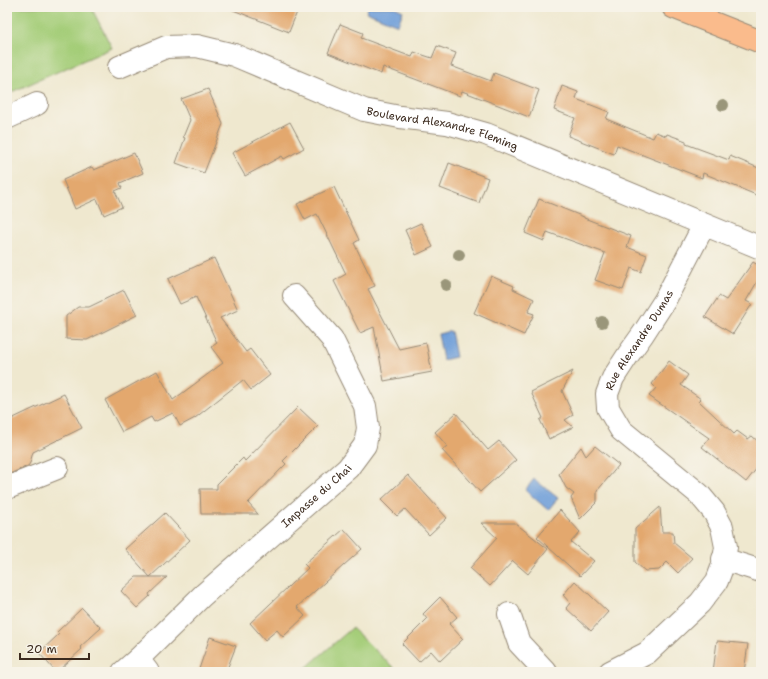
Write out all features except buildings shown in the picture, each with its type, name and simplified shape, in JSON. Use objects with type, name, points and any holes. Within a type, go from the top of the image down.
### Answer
[{"type":"main road","points":[[673,7],[761,42]]},
{"type":"street","name":"Boulevard Alexandre Fleming","points":[[118,67],[166,47],[197,46],[234,55],[364,110],[400,117],[447,123],[486,134],[761,248]]},
{"type":"street","points":[[7,118],[37,104]]},
{"type":"street","name":"Rue Alexandre Dumas","points":[[610,672],[647,653],[700,603],[717,581],[726,546],[722,527],[714,512],[699,494],[622,430],[608,408],[607,394],[613,378],[666,300],[704,224]]},
{"type":"street","name":"Impasse du Chai","points":[[136,668],[202,596],[348,468],[365,445],[368,428],[365,406],[332,339],[294,296]]},
{"type":"street","points":[[7,488],[56,468]]},
{"type":"street","points":[[723,560],[761,571]]},
{"type":"street","points":[[509,614],[519,643],[546,672]]},
{"type":"green space","points":[[7,7],[91,7],[112,48],[7,94]]},
{"type":"green space","points":[[352,628],[398,672],[301,672]]},
{"type":"water","points":[[368,7],[395,7],[403,11],[398,25],[366,12]]},
{"type":"water","points":[[451,331],[456,357],[443,360],[438,334]]},
{"type":"water","points":[[534,479],[558,498],[548,510],[525,490]]}]
